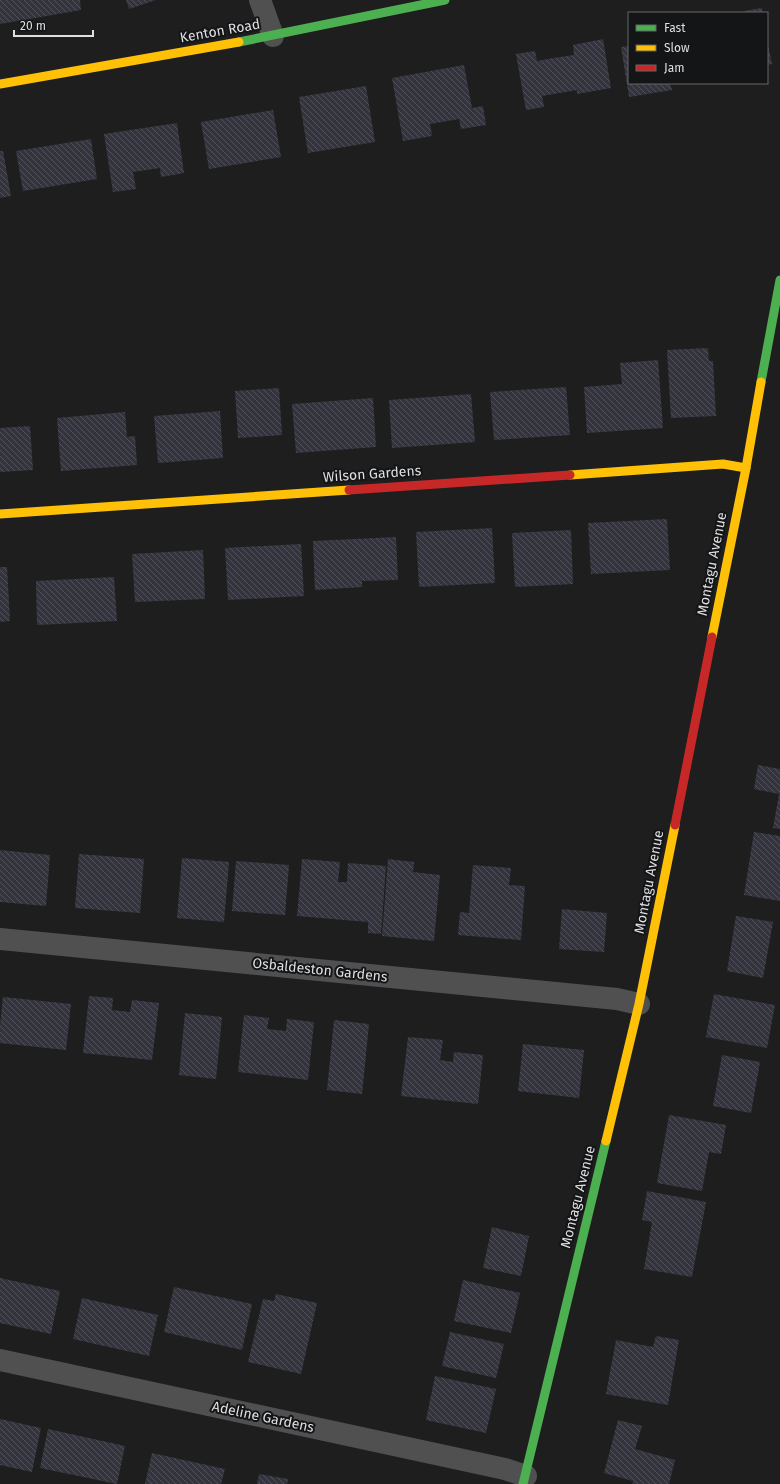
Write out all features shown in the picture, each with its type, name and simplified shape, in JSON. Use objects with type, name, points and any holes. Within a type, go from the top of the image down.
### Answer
[{"type":"street","points":[[260,0],[273,36]]},
{"type":"street","name":"Kenton Road","points":[[0,84],[273,36],[445,0]]},
{"type":"street","name":"Montagu Avenue","points":[[524,1480],[640,1004],[746,468],[780,280]]},
{"type":"street","name":"Wilson Gardens","points":[[0,514],[723,464],[746,468]]},
{"type":"street","name":"Osbaldeston Gardens","points":[[0,939],[617,999],[640,1004]]},
{"type":"street","name":"Adeline Gardens","points":[[0,1360],[505,1469],[524,1480]]},
{"type":"building","points":[[0,0],[80,0],[81,10],[0,24]]},
{"type":"building","points":[[126,0],[156,0],[129,9]]},
{"type":"building","points":[[762,8],[763,12],[744,12]]},
{"type":"building","points":[[603,39],[611,88],[577,94],[577,90],[542,96],[544,107],[526,110],[516,54],[535,51],[537,61],[574,55],[573,45]]},
{"type":"building","points":[[768,45],[772,64],[768,65]]},
{"type":"building","points":[[628,46],[628,84],[670,84],[672,90],[629,97],[621,47]]},
{"type":"building","points":[[464,65],[472,108],[483,106],[486,125],[461,129],[459,119],[430,124],[432,136],[403,141],[392,78]]},
{"type":"building","points":[[366,86],[375,142],[308,153],[299,97]]},
{"type":"building","points":[[273,110],[281,157],[209,169],[201,122]]},
{"type":"building","points":[[177,123],[184,173],[161,177],[160,168],[133,172],[136,189],[113,192],[104,134]]},
{"type":"building","points":[[91,139],[97,179],[23,191],[16,151]]},
{"type":"building","points":[[0,151],[3,151],[11,196],[0,198]]},
{"type":"building","points":[[708,348],[709,361],[713,361],[716,416],[671,418],[667,350]]},
{"type":"building","points":[[658,360],[663,428],[587,433],[584,387],[622,384],[620,363]]},
{"type":"building","points":[[566,387],[570,435],[494,440],[490,392]]},
{"type":"building","points":[[279,388],[282,435],[238,438],[235,391]]},
{"type":"building","points":[[471,394],[475,442],[392,448],[389,400]]},
{"type":"building","points":[[373,398],[376,447],[296,453],[292,404]]},
{"type":"building","points":[[220,411],[223,458],[158,463],[154,416]]},
{"type":"building","points":[[125,412],[127,437],[135,436],[137,465],[61,471],[57,418]]},
{"type":"building","points":[[30,426],[33,470],[0,472],[0,428]]},
{"type":"building","points":[[667,519],[670,570],[591,574],[588,523]]},
{"type":"building","points":[[492,528],[495,583],[419,587],[416,532]]},
{"type":"building","points":[[571,530],[573,584],[515,587],[512,533]]},
{"type":"building","points":[[396,537],[398,580],[362,581],[362,587],[315,590],[313,541]]},
{"type":"building","points":[[301,544],[304,596],[228,600],[225,548]]},
{"type":"building","points":[[203,550],[205,599],[135,602],[132,554]]},
{"type":"building","points":[[0,567],[7,567],[10,621],[0,622]]},
{"type":"building","points":[[114,577],[117,621],[37,625],[36,581]]},
{"type":"building","points":[[758,765],[780,769],[780,829],[773,828],[779,794],[754,789]]},
{"type":"building","points":[[754,832],[780,836],[780,901],[744,895]]},
{"type":"building","points":[[0,850],[50,855],[46,906],[0,902]]},
{"type":"building","points":[[79,854],[144,859],[140,913],[75,908]]},
{"type":"building","points":[[182,858],[229,862],[224,922],[177,918]]},
{"type":"building","points":[[302,859],[340,862],[338,882],[347,882],[348,863],[386,866],[381,934],[368,933],[368,922],[297,916]]},
{"type":"building","points":[[388,859],[414,862],[413,872],[440,875],[434,941],[382,936]]},
{"type":"building","points":[[236,861],[289,865],[285,915],[232,911]]},
{"type":"building","points":[[473,865],[511,868],[509,885],[525,886],[521,940],[458,935],[460,912],[469,913]]},
{"type":"building","points":[[562,909],[607,913],[604,952],[559,949]]},
{"type":"building","points":[[736,916],[773,922],[763,978],[727,971]]},
{"type":"building","points":[[714,994],[775,1005],[767,1048],[706,1037]]},
{"type":"building","points":[[89,996],[113,998],[112,1010],[130,1012],[132,1000],[159,1003],[152,1060],[83,1053]]},
{"type":"building","points":[[3,997],[71,1004],[66,1050],[0,1043]]},
{"type":"building","points":[[185,1013],[222,1017],[216,1079],[179,1075]]},
{"type":"building","points":[[244,1015],[269,1018],[267,1029],[286,1031],[287,1019],[314,1022],[308,1080],[238,1072]]},
{"type":"building","points":[[334,1020],[369,1024],[362,1094],[327,1090]]},
{"type":"building","points":[[408,1037],[443,1040],[440,1060],[453,1062],[454,1052],[483,1055],[478,1104],[401,1096]]},
{"type":"building","points":[[523,1044],[584,1050],[579,1098],[518,1091]]},
{"type":"building","points":[[722,1055],[760,1062],[751,1113],[713,1106]]},
{"type":"building","points":[[669,1115],[726,1125],[721,1154],[709,1152],[702,1191],[657,1183]]},
{"type":"building","points":[[647,1191],[706,1202],[692,1277],[644,1269],[652,1222],[642,1220]]},
{"type":"building","points":[[492,1227],[529,1236],[521,1276],[483,1268]]},
{"type":"building","points":[[0,1278],[60,1291],[51,1334],[0,1323]]},
{"type":"building","points":[[463,1280],[520,1293],[511,1333],[454,1321]]},
{"type":"building","points":[[174,1287],[252,1304],[242,1350],[164,1332]]},
{"type":"building","points":[[276,1294],[317,1303],[301,1374],[248,1362],[263,1299],[274,1301]]},
{"type":"building","points":[[82,1298],[158,1315],[149,1356],[73,1339]]},
{"type":"building","points":[[450,1332],[504,1344],[496,1378],[442,1366]]},
{"type":"building","points":[[656,1336],[679,1340],[668,1405],[606,1394],[616,1340],[653,1347]]},
{"type":"building","points":[[435,1376],[496,1389],[486,1433],[426,1420]]},
{"type":"building","points":[[0,1419],[41,1428],[32,1472],[0,1465]]},
{"type":"building","points":[[618,1420],[642,1426],[635,1449],[675,1460],[669,1484],[632,1484],[633,1481],[604,1473]]},
{"type":"building","points":[[48,1429],[125,1446],[117,1484],[40,1468]]},
{"type":"building","points":[[152,1453],[225,1469],[221,1484],[145,1484]]},
{"type":"building","points":[[259,1474],[288,1479],[287,1484],[257,1484]]},
{"type":"traffic: fast","points":[[239,42],[445,0]]},
{"type":"traffic: fast","points":[[761,382],[780,280]]},
{"type":"traffic: fast","points":[[523,1484],[606,1141]]},
{"type":"traffic: slow","points":[[0,84],[239,42]]},
{"type":"traffic: slow","points":[[712,637],[746,468],[761,382]]},
{"type":"traffic: slow","points":[[570,475],[723,464],[746,468]]},
{"type":"traffic: slow","points":[[0,514],[349,490]]},
{"type":"traffic: slow","points":[[606,1141],[639,1004],[675,825]]},
{"type":"traffic: jam","points":[[349,490],[570,475]]},
{"type":"traffic: jam","points":[[675,825],[712,637]]}]
